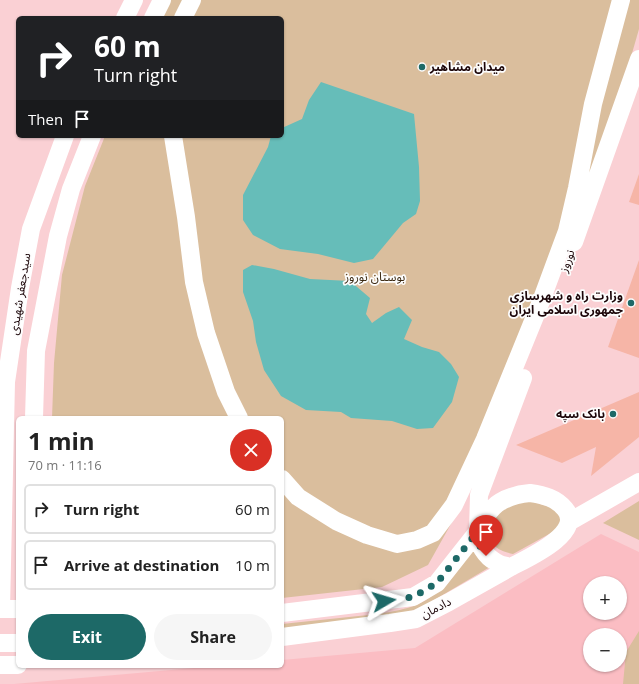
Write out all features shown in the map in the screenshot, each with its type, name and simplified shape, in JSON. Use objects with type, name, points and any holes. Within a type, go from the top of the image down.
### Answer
[{"type":"street","points":[[126,16],[134,0]]},
{"type":"street","points":[[153,16],[162,0]]},
{"type":"street","points":[[184,16],[192,0]]},
{"type":"street","points":[[284,481],[298,497],[336,521],[367,535],[397,544],[417,540],[433,533],[454,505],[486,439],[540,304],[567,231],[593,104],[621,0]]},
{"type":"street","name":"نوروز","points":[[478,531],[479,495],[591,195],[639,59]]},
{"type":"street","name":"سیدجعفر شهیدی","points":[[16,609],[1,609],[2,424],[6,382],[31,230],[64,138]]},
{"type":"street","name":"سیدجعفر شهیدی","points":[[34,416],[36,351],[58,236],[71,189],[91,138]]},
{"type":"street","points":[[173,138],[186,217],[194,282],[206,333],[226,392],[238,416]]},
{"type":"street","points":[[11,350],[36,351]]},
{"type":"street","points":[[569,522],[639,482]]},
{"type":"street","points":[[530,493],[553,499],[561,504],[568,513],[569,522],[566,532],[553,543],[511,567],[497,563],[486,556],[480,546],[478,531],[486,516],[499,502],[518,494],[530,493]]},
{"type":"street","name":"دادمان","points":[[284,613],[413,597],[437,583],[478,531]]},
{"type":"street","name":"دادمان","points":[[284,637],[390,623],[416,618],[449,602],[511,567]]},
{"type":"street","points":[[0,643],[16,643]]},
{"type":"street","points":[[0,665],[16,665]]},
{"type":"shaded area","points":[[601,534],[639,552],[639,684],[14,684],[194,668],[284,668],[284,660],[415,648]]},
{"type":"green space","name":"بوستان نوروز","points":[[169,0],[639,0],[639,29],[608,137],[475,481],[428,565],[382,587],[284,598],[284,416],[52,416],[54,363],[62,275],[85,186],[104,138],[284,138],[284,16],[161,16]]},
{"type":"green space","points":[[527,500],[557,509],[562,516],[560,528],[513,554],[498,549],[491,540],[488,529],[496,517],[508,507]]},
{"type":"green space","points":[[639,501],[639,540],[603,523]]},
{"type":"green space","points":[[473,545],[490,567],[419,609],[393,616],[284,629],[284,624],[379,614],[408,608],[434,595],[448,583],[464,561]]},
{"type":"green space","points":[[639,631],[639,684],[623,684],[624,672],[627,672],[627,650]]},
{"type":"water","points":[[321,82],[414,114],[419,167],[420,201],[416,214],[403,223],[373,259],[354,263],[318,254],[280,249],[253,235],[243,220],[243,195],[268,147],[270,138],[284,138],[284,127],[302,119],[309,100]]},
{"type":"water","points":[[252,265],[274,269],[310,279],[350,281],[370,298],[366,314],[372,323],[386,313],[399,307],[412,320],[404,339],[422,347],[439,352],[451,364],[459,377],[452,402],[433,428],[417,429],[392,421],[351,418],[341,412],[306,410],[281,396],[264,370],[256,342],[253,321],[243,292],[243,270]]},
{"type":"building","points":[[639,174],[639,205],[629,202]]},
{"type":"building","name":"وزارت راه و شهرسازی جمهوری اسلامی ایران","points":[[639,260],[639,358],[608,347]]},
{"type":"building","name":"بانک سپه","points":[[639,392],[639,437],[591,476],[596,447],[562,463],[516,445]]},
{"type":"place","name":"میدان مشاهیر","points":[[422,67]]},
{"type":"place","name":"وزارت راه و شهرسازی جمهوری اسلامی ایران","points":[[631,303]]},
{"type":"place","name":"بانک سپه","points":[[613,414]]},
{"type":"route","points":[[384,601],[413,597],[437,583],[478,531],[480,546],[486,556]]}]
